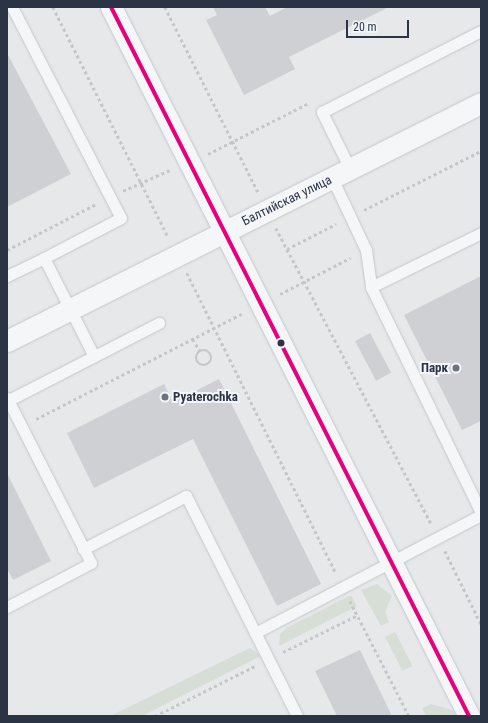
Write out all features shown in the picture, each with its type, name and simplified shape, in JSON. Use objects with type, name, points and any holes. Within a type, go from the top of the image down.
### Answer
[{"type":"street","points":[[111,7],[224,232],[393,561],[468,716]]},
{"type":"street","name":"Балтийская улица","points":[[7,341],[481,103]]},
{"type":"lane","points":[[7,276],[121,218],[12,7]]},
{"type":"lane","points":[[255,633],[344,589],[481,514],[371,287],[366,250],[350,217],[341,174],[322,112],[481,31]]},
{"type":"lane","points":[[371,287],[481,232]]},
{"type":"lane","points":[[44,258],[94,356]]},
{"type":"lane","points":[[7,607],[91,563],[7,399],[159,323]]},
{"type":"lane","points":[[83,549],[186,496],[297,716]]},
{"type":"path","points":[[53,7],[409,716]]},
{"type":"path","points":[[165,7],[267,210],[438,537],[481,624]]},
{"type":"path","points":[[287,249],[481,151]]},
{"type":"path","points":[[22,426],[366,250]]},
{"type":"path","points":[[193,339],[200,351]]},
{"type":"path","points":[[200,351],[209,351],[212,356],[207,365],[198,363],[195,355],[200,351]]},
{"type":"shaded area","points":[[377,584],[392,596],[385,612],[389,622],[381,626],[361,590]]},
{"type":"shaded area","points":[[351,595],[357,606],[279,646],[280,634],[288,627]]},
{"type":"shaded area","points":[[395,632],[412,666],[402,671],[385,637]]},
{"type":"shaded area","points":[[250,648],[261,656],[142,716],[110,716]]},
{"type":"shaded area","points":[[431,704],[452,710],[456,716],[426,716],[422,708]]},
{"type":"building","points":[[213,7],[265,7],[270,16],[287,7],[389,7],[289,57],[295,69],[244,95],[206,20],[217,15]]},
{"type":"building","points":[[7,53],[71,174],[7,207]]},
{"type":"building","name":"Парк","points":[[481,276],[481,421],[462,430],[404,315]]},
{"type":"building","points":[[370,333],[391,373],[376,381],[355,341]]},
{"type":"building","points":[[219,379],[321,584],[277,606],[193,439],[94,488],[67,433],[164,384],[173,402]]},
{"type":"building","points":[[7,473],[51,561],[13,580],[7,569]]},
{"type":"building","points":[[360,650],[392,716],[337,716],[315,671]]},
{"type":"transit line","points":[[111,7],[469,716]]},
{"type":"place","name":"Парк","points":[[456,368]]},
{"type":"place","name":"Pyaterochka","points":[[165,397]]}]
